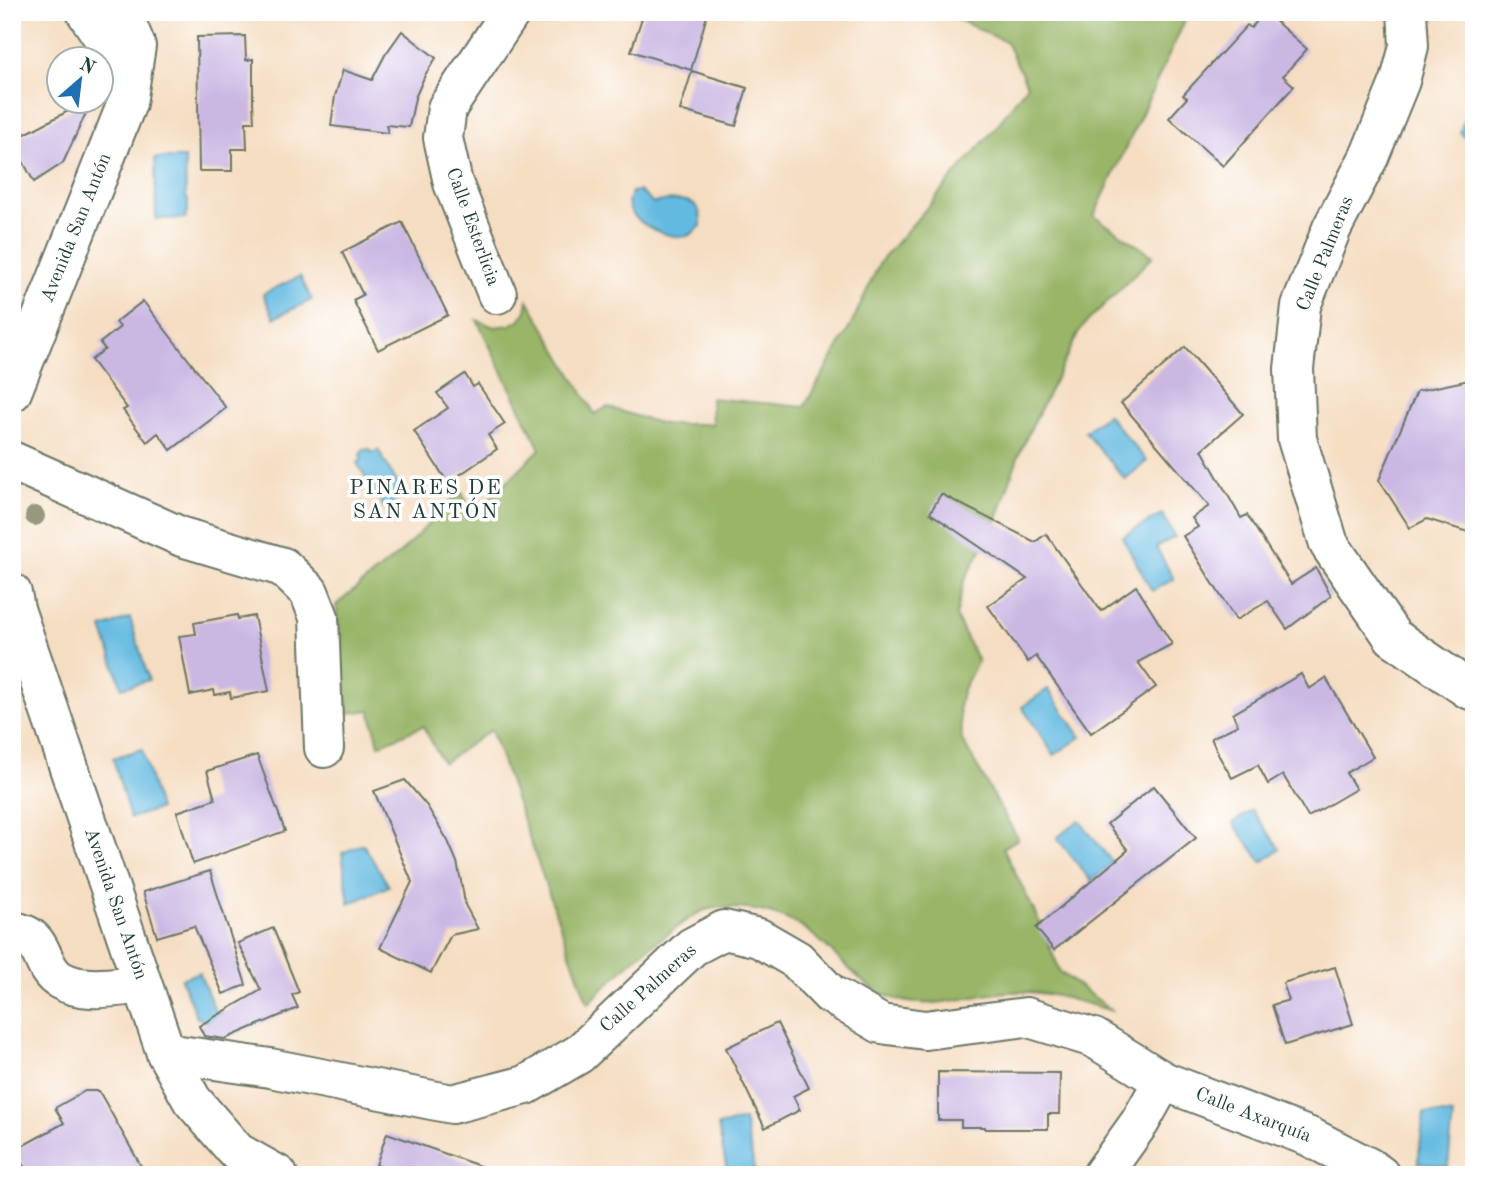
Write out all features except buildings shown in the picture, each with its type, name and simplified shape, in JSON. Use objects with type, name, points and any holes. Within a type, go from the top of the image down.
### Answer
[{"type":"street","points":[[86,12],[109,46],[127,103]]},
{"type":"street","name":"Avenida San Antón","points":[[12,392],[127,103],[136,46],[122,12]]},
{"type":"street","name":"Calle Esterlicia","points":[[496,294],[453,183],[443,138],[447,108],[511,12]]},
{"type":"street","name":"Calle Palmeras","points":[[1407,12],[1409,46],[1400,81],[1369,157],[1332,228],[1301,306],[1294,369],[1297,439],[1329,544],[1393,636],[1474,691]]},
{"type":"street","points":[[12,461],[182,537],[284,567],[309,592],[319,617],[324,748]]},
{"type":"street","name":"Avenida San Antón","points":[[12,593],[15,609],[166,1053],[192,1100],[237,1152],[278,1175]]},
{"type":"street","name":"Calle Palmeras","points":[[166,1053],[270,1068],[452,1104],[526,1085],[579,1054],[692,947],[724,930],[759,938],[797,960],[830,994],[881,1024],[925,1030],[1026,1017],[1094,1038],[1163,1080]]},
{"type":"street","points":[[12,931],[27,935],[40,949],[47,969],[60,980],[84,988],[142,985]]},
{"type":"street","points":[[1102,1175],[1140,1122],[1163,1080]]},
{"type":"street","name":"Calle Axarquía","points":[[1163,1080],[1310,1137],[1380,1175]]},
{"type":"green space","points":[[942,12],[1189,12],[1094,216],[1153,256],[1081,328],[1018,457],[996,522],[964,581],[956,617],[978,661],[962,691],[959,707],[962,740],[1018,839],[1003,848],[1039,921],[1060,972],[1113,1011],[1062,997],[1023,992],[996,993],[929,1003],[903,1001],[867,984],[818,939],[790,920],[758,910],[725,908],[704,910],[685,921],[642,953],[588,1004],[491,730],[443,763],[423,726],[379,745],[370,710],[348,713],[336,605],[402,551],[461,491],[473,515],[540,449],[477,320],[494,327],[510,325],[519,320],[526,311],[528,300],[595,414],[607,407],[662,424],[712,424],[711,398],[804,407],[851,325],[880,262],[993,131],[1027,85],[1006,42]]},
{"type":"water","points":[[1474,72],[1473,142],[1460,132],[1468,105],[1467,86]]},
{"type":"water","points":[[155,158],[185,158],[188,199],[186,218],[156,219]]},
{"type":"water","points":[[639,191],[653,203],[678,200],[692,203],[700,215],[701,226],[687,236],[678,237],[645,225],[630,210],[628,201],[632,192]]},
{"type":"water","points":[[300,276],[312,300],[274,318],[263,294]]},
{"type":"water","points":[[1107,414],[1147,461],[1125,479],[1085,432]]},
{"type":"water","points":[[369,449],[373,453],[378,450],[405,496],[384,508],[357,463],[362,460],[360,455],[363,450]]},
{"type":"water","points":[[1162,514],[1175,537],[1156,547],[1174,579],[1152,591],[1122,537]]},
{"type":"water","points":[[130,618],[149,680],[122,688],[102,628]]},
{"type":"water","points":[[1048,689],[1081,737],[1054,755],[1022,707]]},
{"type":"water","points":[[142,749],[159,809],[130,818],[113,758]]},
{"type":"water","points":[[1252,810],[1280,849],[1262,862],[1233,823]]},
{"type":"water","points":[[1079,820],[1113,863],[1091,881],[1057,838]]},
{"type":"water","points":[[363,844],[389,886],[349,904],[342,853]]},
{"type":"water","points":[[199,972],[215,1011],[224,1013],[220,1026],[197,1018],[181,979]]},
{"type":"water","points":[[1424,1113],[1453,1115],[1448,1167],[1418,1163]]},
{"type":"water","points":[[744,1120],[756,1175],[728,1175],[718,1126]]},
{"type":"district","name":"PINARES DE SAN ANTÓN","points":[[426,500]]}]
